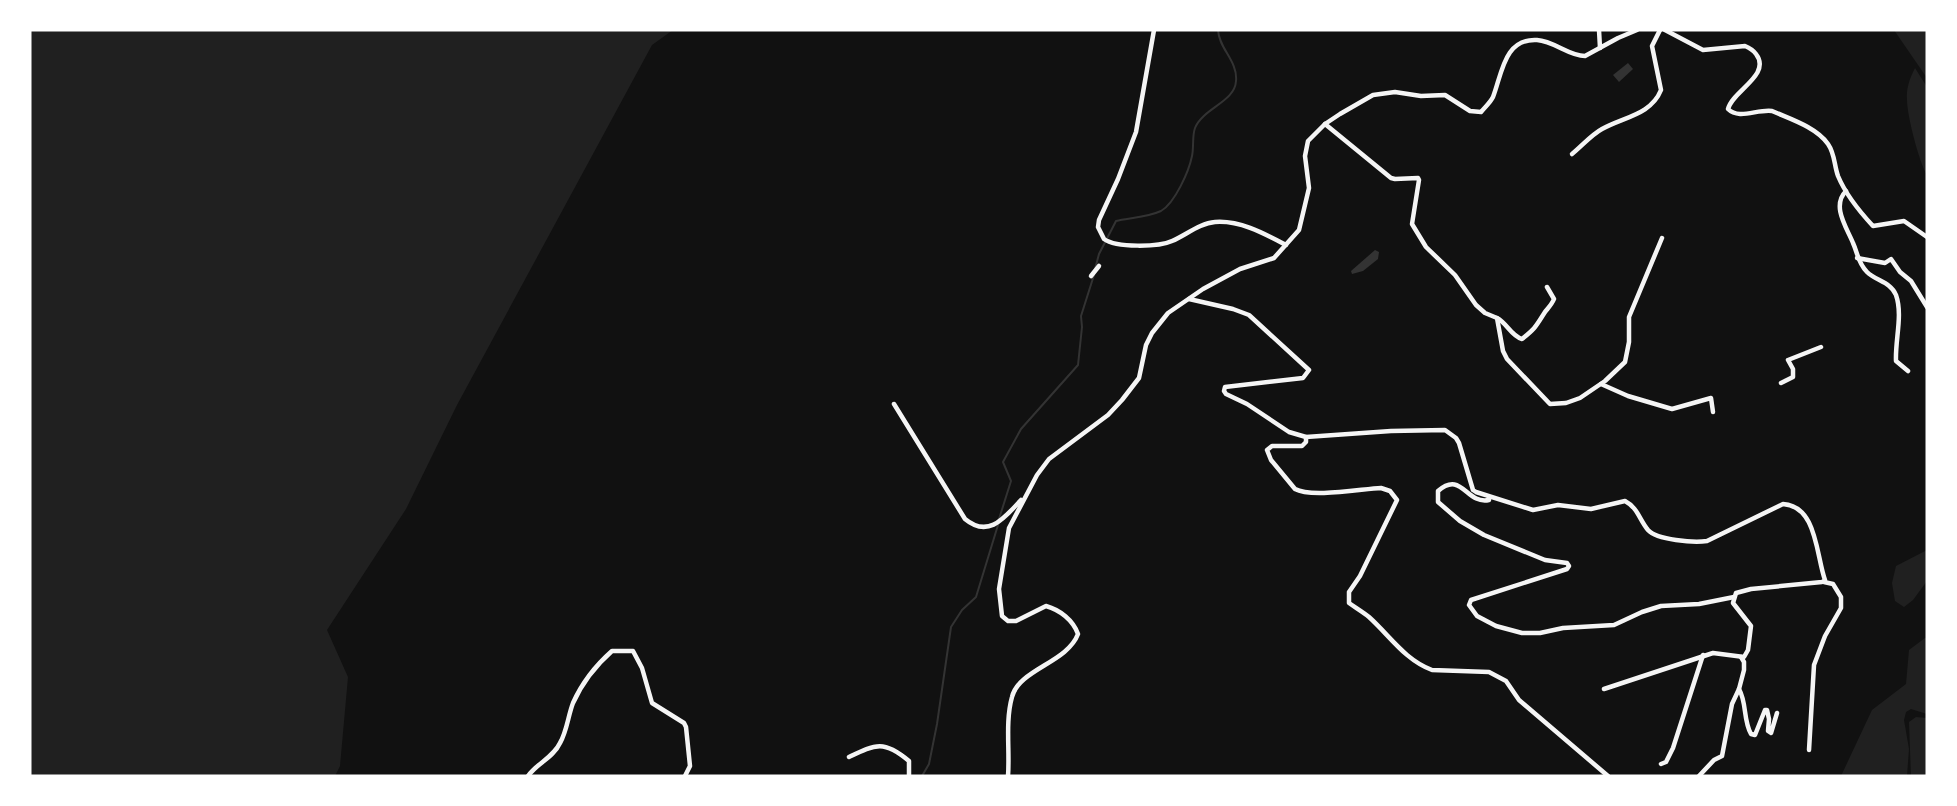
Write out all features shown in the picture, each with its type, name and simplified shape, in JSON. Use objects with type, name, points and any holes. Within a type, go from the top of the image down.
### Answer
[{"type":"street","points":[[1154,30],[1136,132],[1119,179],[1099,220],[1098,227],[1105,240],[1119,245],[1162,244],[1215,222],[1261,232],[1286,245]]},
{"type":"street","points":[[1599,30],[1600,48]]},
{"type":"street","points":[[1008,776],[1009,714],[1012,695],[1018,684],[1057,658],[1075,642],[1078,634],[1076,628],[1058,610],[1046,606],[1016,621],[1008,621],[1002,616],[999,589],[1009,528],[1025,496],[1049,459],[1108,415],[1139,378],[1146,345],[1152,333],[1168,313],[1240,269],[1274,258],[1299,230],[1309,188],[1305,156],[1307,144],[1325,124],[1373,95],[1395,92],[1421,96],[1445,95],[1470,111],[1481,112],[1492,100],[1509,52],[1515,46],[1535,39],[1585,56],[1637,30]]},
{"type":"street","points":[[1572,154],[1601,129],[1640,113],[1656,99],[1661,90],[1652,46],[1660,30]]},
{"type":"street","points":[[1665,30],[1703,50],[1745,46],[1751,48],[1758,56],[1761,65],[1757,73],[1731,102],[1728,109],[1733,114],[1772,111],[1815,132],[1828,144],[1833,153],[1837,174],[1846,191],[1873,226],[1892,225],[1904,221],[1927,237]]},
{"type":"street","points":[[1325,124],[1391,178],[1418,178],[1412,224],[1426,247],[1455,275],[1476,305],[1485,314],[1501,320],[1515,336],[1522,339],[1537,327],[1554,301],[1547,286]]},
{"type":"street","points":[[1846,191],[1841,198],[1840,212],[1857,258],[1868,273],[1886,283],[1895,293],[1899,309],[1895,347],[1896,361],[1908,371]]},
{"type":"street","points":[[1497,318],[1503,351],[1507,359],[1548,403],[1566,403],[1573,400],[1601,384],[1625,362],[1629,342],[1629,318],[1662,238]]},
{"type":"street","points":[[1857,258],[1885,263],[1891,259],[1911,282],[1927,307]]},
{"type":"street","points":[[1090,276],[1099,266]]},
{"type":"street","points":[[1189,299],[1249,315],[1309,370],[1303,378],[1225,387],[1224,391],[1289,432],[1306,437],[1391,430],[1445,430],[1459,443],[1473,490],[1533,510],[1558,505],[1591,509],[1625,501],[1636,510],[1650,532],[1659,537],[1699,542],[1722,534],[1775,507],[1790,504],[1803,512],[1812,529],[1824,582]]},
{"type":"street","points":[[1781,382],[1793,377],[1793,369],[1788,360],[1821,347]]},
{"type":"street","points":[[1601,384],[1628,396],[1672,409],[1711,398],[1713,412]]},
{"type":"street","points":[[894,404],[965,519],[978,527],[994,526],[1025,496]]},
{"type":"street","points":[[1306,437],[1306,442],[1302,446],[1272,446],[1267,450],[1271,460],[1295,489],[1314,493],[1381,488],[1390,491],[1397,501],[1360,576],[1349,592],[1349,603],[1369,618],[1406,655],[1424,667],[1432,670],[1489,672],[1506,681],[1519,700],[1608,776]]},
{"type":"street","points":[[1490,497],[1489,500],[1482,501],[1473,498],[1458,484],[1452,484],[1438,491],[1437,498],[1438,502],[1460,521],[1484,536],[1538,558],[1567,563],[1569,566],[1567,569],[1471,600],[1469,605],[1477,616],[1496,626],[1522,633],[1540,633],[1563,628],[1614,625],[1661,606],[1699,604],[1734,597]]},
{"type":"street","points":[[1604,689],[1703,655],[1713,653],[1744,657],[1748,650],[1750,626],[1733,603],[1736,593],[1824,582],[1833,585],[1840,597],[1841,608],[1825,636],[1814,665],[1809,750]]},
{"type":"street","points":[[528,776],[533,769],[552,756],[560,744],[573,704],[589,675],[612,651],[633,651],[642,668],[652,703],[684,723],[686,727],[690,766],[685,776]]},
{"type":"street","points":[[1661,764],[1666,762],[1673,748],[1703,655]]},
{"type":"street","points":[[1699,776],[1714,760],[1722,756],[1732,704],[1739,689],[1744,662],[1741,657]]},
{"type":"street","points":[[1739,689],[1743,696],[1751,734],[1755,735],[1761,716],[1767,710],[1768,731],[1771,733],[1777,713]]},
{"type":"street","points":[[849,757],[874,745],[883,746],[909,761],[909,776]]},
{"type":"shaded area","points":[[30,30],[673,30],[652,45],[457,405],[406,509],[327,630],[348,677],[340,766],[335,776],[30,776]]},
{"type":"shaded area","points":[[1894,30],[1927,30],[1927,78]]},
{"type":"shaded area","points":[[1628,63],[1633,69],[1619,82],[1613,75]]},
{"type":"shaded area","points":[[1915,68],[1927,87],[1927,175],[1917,150],[1908,107],[1908,87]]},
{"type":"shaded area","points":[[1375,250],[1379,252],[1378,259],[1363,271],[1352,274],[1351,271]]},
{"type":"shaded area","points":[[1927,550],[1927,581],[1913,600],[1904,607],[1895,601],[1892,583],[1896,566]]},
{"type":"shaded area","points":[[1927,638],[1927,714],[1911,709],[1906,712],[1904,720],[1909,749],[1907,776],[1841,776],[1872,710],[1906,684],[1909,650]]},
{"type":"shaded area","points":[[1916,717],[1927,718],[1927,776],[1911,776],[1909,722]]},
{"type":"waterway","points":[[1095,269],[1099,254],[1116,221],[1156,213],[1171,201],[1185,178],[1193,153],[1195,128],[1199,121],[1225,100],[1234,88],[1236,74],[1218,30]]},
{"type":"waterway","points":[[999,519],[1011,481],[1003,462],[1021,429],[1078,365],[1081,316],[1094,275]]},
{"type":"waterway","points":[[922,776],[929,764],[937,724],[951,627],[962,610],[976,597],[998,525]]}]
